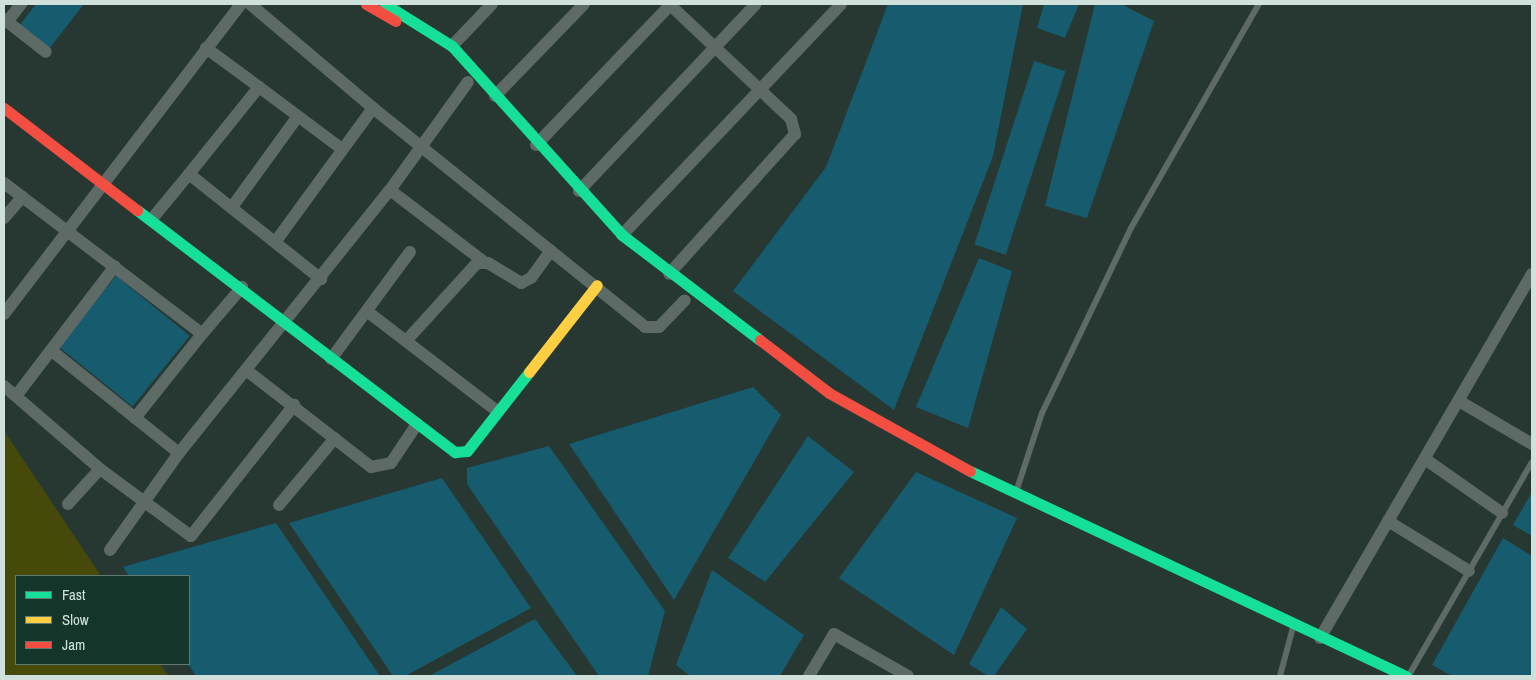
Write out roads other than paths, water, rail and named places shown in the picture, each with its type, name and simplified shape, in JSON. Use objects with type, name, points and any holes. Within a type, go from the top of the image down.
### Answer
[{"type":"main road","points":[[366,4],[436,49],[468,82],[498,118]]},
{"type":"main road","points":[[385,4],[400,7],[452,46],[536,144],[622,235],[669,274],[771,347],[781,360],[829,393],[908,440],[1016,493],[1293,626],[1407,676]]},
{"type":"main road","points":[[4,108],[102,186],[242,287],[285,323],[451,450],[467,451],[597,286]]},
{"type":"main road","points":[[520,146],[532,160]]},
{"type":"main road","points":[[589,218],[685,300],[758,354],[781,360]]},
{"type":"street","points":[[21,4],[6,21],[46,52]]},
{"type":"street","points":[[4,314],[240,4]]},
{"type":"street","points":[[250,4],[419,146],[649,328],[658,327],[685,300]]},
{"type":"street","points":[[452,46],[492,4]]},
{"type":"street","points":[[496,96],[584,4]]},
{"type":"street","points":[[536,144],[670,4],[791,120],[794,140],[669,274]]},
{"type":"street","points":[[579,191],[756,4]]},
{"type":"street","points":[[622,235],[841,4]]},
{"type":"street","points":[[206,48],[342,149]]},
{"type":"street","points":[[110,550],[143,501],[179,453],[321,279],[390,190],[419,146],[468,82]]},
{"type":"street","points":[[151,220],[259,87]]},
{"type":"street","points":[[276,241],[373,108]]},
{"type":"street","points":[[232,207],[298,116]]},
{"type":"street","points":[[189,174],[276,241],[321,279]]},
{"type":"street","points":[[4,183],[202,334]]},
{"type":"street","points":[[390,190],[482,261],[521,283],[531,278],[551,250]]},
{"type":"street","points":[[4,218],[22,197]]},
{"type":"street","points":[[332,359],[410,252]]},
{"type":"street","points":[[406,341],[448,291],[482,261]]},
{"type":"street","points":[[16,396],[115,266]]},
{"type":"street","points":[[1320,638],[1532,274]]},
{"type":"street","points":[[135,418],[242,287]]},
{"type":"street","points":[[368,312],[497,411]]},
{"type":"street","points":[[52,351],[179,453]]},
{"type":"street","points":[[246,370],[377,468],[391,463],[417,424]]},
{"type":"street","points":[[4,386],[100,469],[191,536],[294,405]]},
{"type":"street","points":[[1459,401],[1532,444]]},
{"type":"street","points":[[279,505],[335,438]]},
{"type":"street","points":[[1424,460],[1502,513]]},
{"type":"street","points":[[68,504],[100,469]]},
{"type":"street","points":[[1388,521],[1469,571]]},
{"type":"street","points":[[809,676],[834,634],[908,676]]},
{"type":"lane","points":[[1016,493],[1042,413],[1131,228],[1259,4]]},
{"type":"lane","points":[[1407,676],[1532,462]]},
{"type":"lane","points":[[1280,676],[1293,626]]},
{"type":"water","points":[[36,4],[84,4],[49,49],[19,26]]},
{"type":"water","points":[[888,4],[1023,4],[993,156],[894,410],[733,291],[826,167]]},
{"type":"water","points":[[1044,4],[1079,4],[1065,38],[1037,28]]},
{"type":"water","points":[[1095,4],[1121,4],[1154,21],[1087,218],[1045,206]]},
{"type":"water","points":[[1034,61],[1065,71],[1006,255],[974,245]]},
{"type":"water","points":[[979,258],[1012,271],[968,428],[916,407]]},
{"type":"water","points":[[116,276],[190,336],[133,407],[59,347]]},
{"type":"water","points":[[753,387],[781,415],[674,600],[569,444]]},
{"type":"water","points":[[808,436],[854,472],[765,582],[728,558]]},
{"type":"water","points":[[549,446],[665,611],[648,676],[599,676],[467,484],[467,468]]},
{"type":"water","points":[[916,472],[1017,518],[954,655],[839,578]]},
{"type":"water","points":[[442,478],[531,608],[405,676],[393,676],[289,523]]},
{"type":"water","points":[[1532,492],[1532,536],[1513,525]]},
{"type":"water","points":[[276,523],[380,676],[196,676],[189,665],[190,575],[128,575],[123,567]]},
{"type":"water","points":[[1503,538],[1532,556],[1532,676],[1452,676],[1432,665]]},
{"type":"water","points":[[712,570],[804,635],[780,676],[690,676],[676,665]]},
{"type":"water","points":[[1001,607],[1027,629],[994,676],[988,676],[969,664]]},
{"type":"water","points":[[535,619],[577,676],[429,676]]}]
